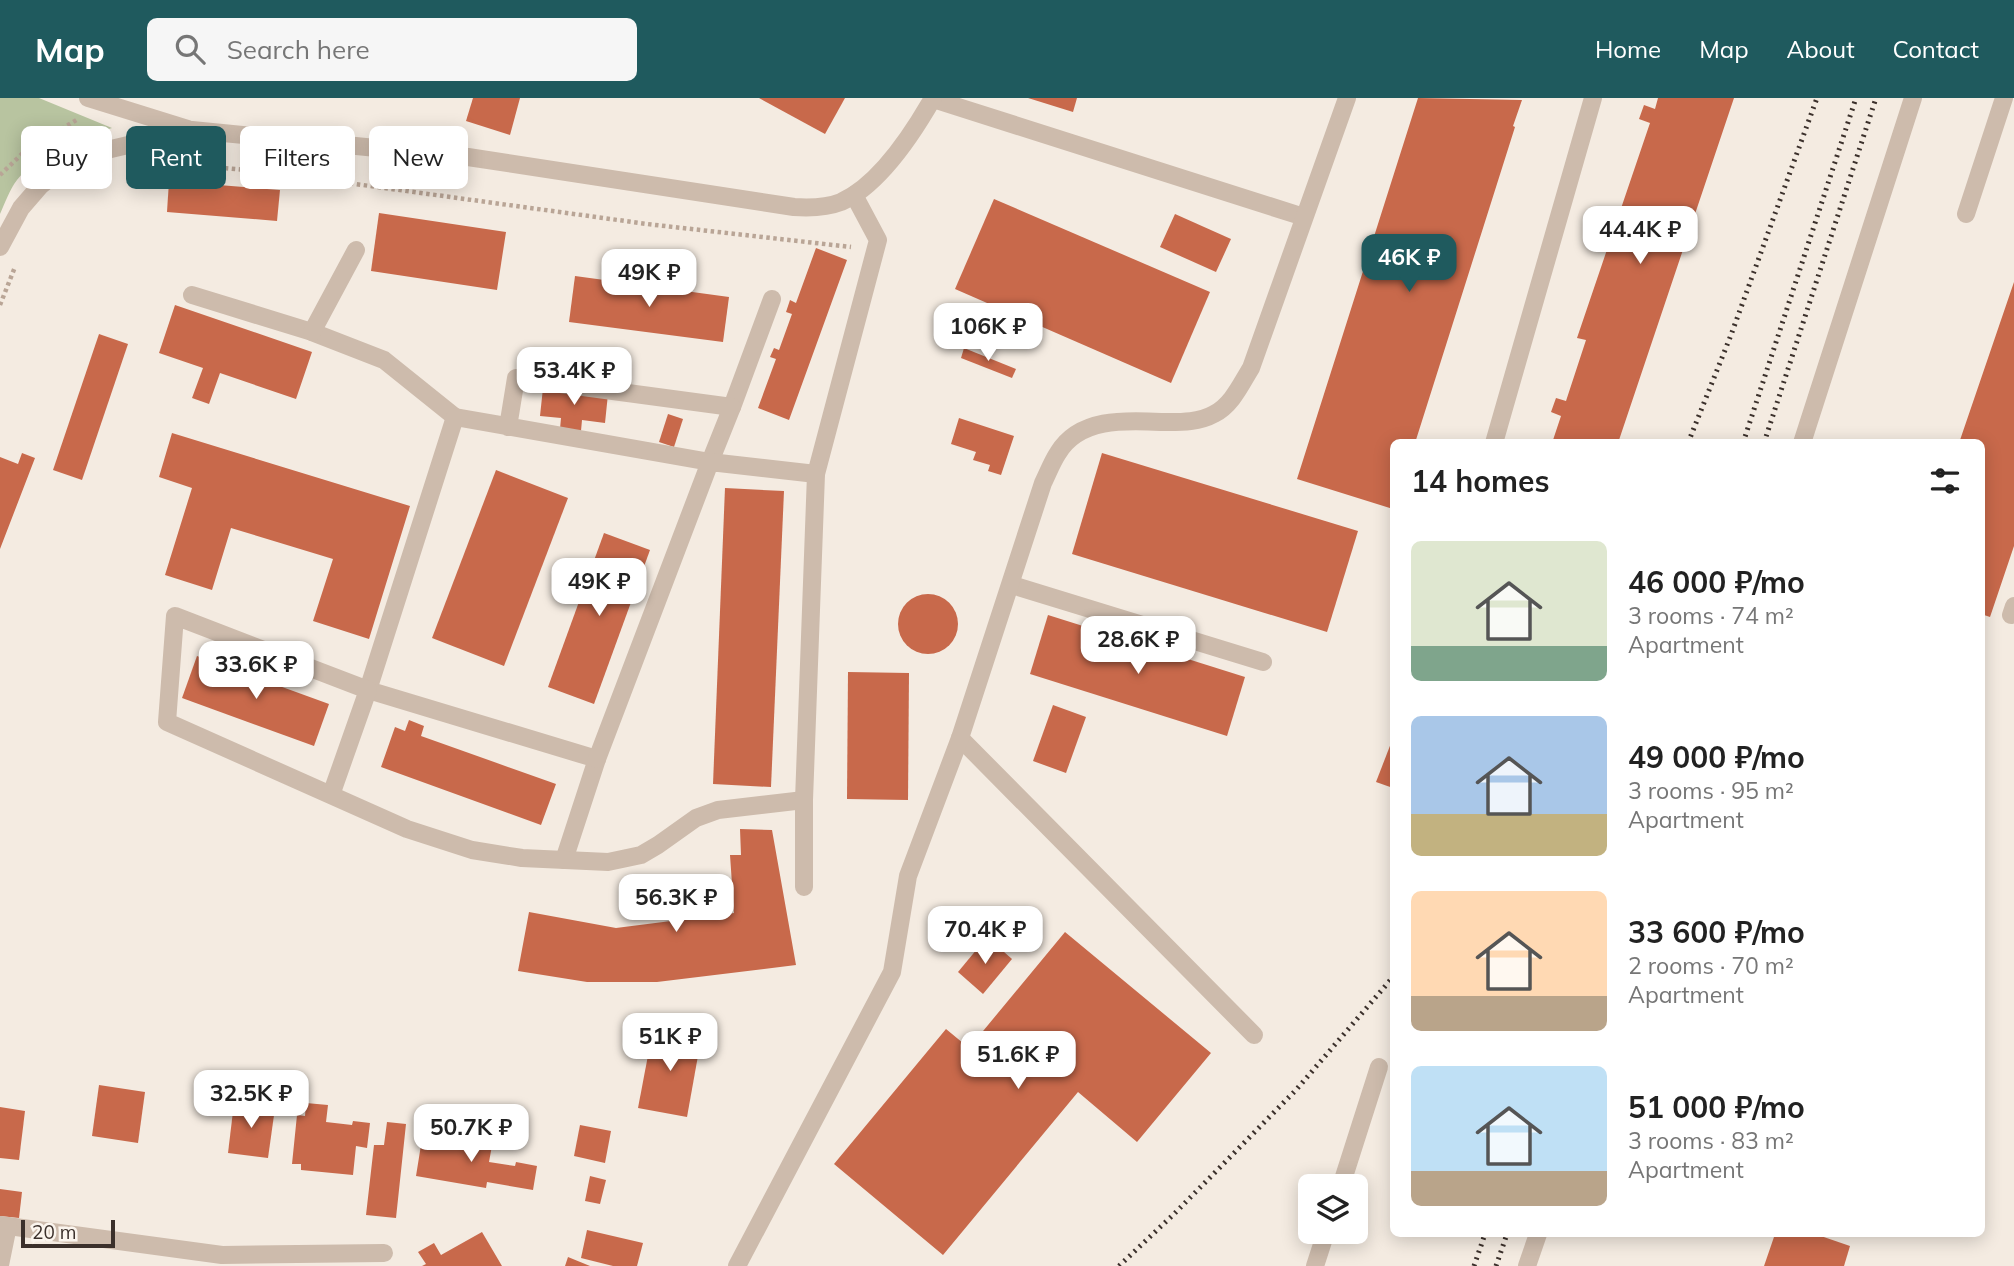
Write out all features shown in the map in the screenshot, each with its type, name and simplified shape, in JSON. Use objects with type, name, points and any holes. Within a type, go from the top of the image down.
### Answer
[{"type":"street","points":[[88,98],[179,126]]},
{"type":"street","points":[[737,1266],[892,972],[908,876],[960,738],[1044,483],[1058,452],[1071,437],[1087,427],[1104,423],[1182,422],[1202,419],[1216,414],[1236,393],[1251,368],[1347,98]]},
{"type":"street","points":[[1495,439],[1593,98]]},
{"type":"street","points":[[1803,439],[1913,98]]},
{"type":"street","points":[[1966,214],[2004,98]]},
{"type":"street","points":[[226,133],[468,157],[794,207],[825,207],[854,195],[877,174],[900,147],[933,99],[1304,217]]},
{"type":"street","points":[[0,247],[21,208],[40,186],[64,167],[94,153],[126,145]]},
{"type":"street","points":[[804,887],[804,800],[816,474],[878,240],[854,195]]},
{"type":"street","points":[[312,332],[356,250]]},
{"type":"street","points":[[192,295],[312,332],[384,360],[455,417],[710,462],[816,474]]},
{"type":"street","points":[[564,860],[597,759],[772,299]]},
{"type":"street","points":[[508,427],[516,378],[732,407]]},
{"type":"street","points":[[331,795],[368,690],[455,417]]},
{"type":"street","points":[[1012,585],[1263,662]]},
{"type":"street","points":[[597,759],[368,690],[175,616],[167,722],[407,829],[472,850],[522,858],[608,862],[641,855],[696,818],[718,810],[804,800]]},
{"type":"street","points":[[960,738],[1254,1035]]},
{"type":"street","points":[[1344,1174],[1379,1068]]},
{"type":"street","points":[[0,1265],[4,1225],[222,1255],[337,1260],[384,1252]]},
{"type":"street","points":[[1527,1266],[1537,1237]]},
{"type":"street","points":[[1315,1266],[1322,1244]]},
{"type":"path","points":[[0,175],[24,152],[76,120]]},
{"type":"path","points":[[226,169],[647,224],[876,250]]},
{"type":"path","points":[[0,305],[18,260]]},
{"type":"green space","points":[[0,98],[39,98],[107,126],[21,126],[21,176],[14,184],[0,214]]},
{"type":"building","points":[[473,98],[520,98],[510,135],[466,121]]},
{"type":"building","points":[[759,98],[845,98],[825,134]]},
{"type":"building","points":[[1028,98],[1077,98],[1073,112]]},
{"type":"building","points":[[1418,98],[1522,100],[1416,439],[1390,439],[1390,508],[1297,479]]},
{"type":"building","points":[[1658,98],[1734,98],[1619,439],[1553,439],[1561,416],[1551,412],[1556,398],[1566,401],[1586,340],[1577,338],[1650,123],[1639,119],[1644,105],[1655,109]]},
{"type":"building","points":[[226,186],[240,187],[240,189],[280,190],[277,221],[167,212],[168,189],[226,189]]},
{"type":"building","points":[[994,199],[1210,292],[1171,383],[955,289]]},
{"type":"building","points":[[379,213],[506,232],[497,290],[371,271]]},
{"type":"building","points":[[1175,214],[1231,239],[1216,272],[1160,247]]},
{"type":"building","points":[[816,248],[847,260],[789,420],[758,408],[776,359],[770,357],[774,348],[779,350],[792,314],[786,312],[790,300],[796,303]]},
{"type":"building","points":[[575,276],[729,297],[723,342],[569,322]]},
{"type":"building","points":[[2014,282],[2014,546],[1990,617],[1985,615],[1985,439],[1960,439]]},
{"type":"building","points":[[175,305],[312,352],[296,399],[220,373],[209,404],[192,398],[203,368],[159,353]]},
{"type":"building","points":[[99,334],[128,344],[82,480],[53,470]]},
{"type":"building","points":[[964,348],[1016,369],[1012,378],[961,358]]},
{"type":"building","points":[[543,388],[608,394],[605,423],[582,420],[581,431],[560,429],[561,418],[540,416]]},
{"type":"building","points":[[668,414],[683,419],[674,447],[659,442]]},
{"type":"building","points":[[959,418],[1014,436],[1001,475],[988,471],[990,465],[973,460],[976,452],[951,444]]},
{"type":"building","points":[[172,433],[410,506],[369,639],[313,621],[333,559],[231,528],[212,590],[165,575],[192,488],[159,477]]},
{"type":"building","points":[[22,453],[35,458],[0,549],[0,457],[18,464]]},
{"type":"building","points":[[1102,453],[1358,531],[1327,632],[1072,554]]},
{"type":"building","points":[[496,470],[568,498],[504,666],[432,638]]},
{"type":"building","points":[[725,488],[784,491],[771,787],[713,784]]},
{"type":"building","points":[[604,533],[650,550],[594,704],[548,687]]},
{"type":"building","points":[[928,594],[945,599],[953,607],[958,624],[953,641],[945,649],[928,654],[911,649],[903,641],[898,624],[903,607],[911,599]]},
{"type":"building","points":[[1048,615],[1245,677],[1227,736],[1030,674]]},
{"type":"building","points":[[197,656],[329,704],[314,746],[182,698]]},
{"type":"building","points":[[848,672],[909,673],[908,800],[847,799]]},
{"type":"building","points":[[1053,705],[1086,717],[1066,773],[1033,761]]},
{"type":"building","points":[[409,720],[424,726],[421,736],[556,784],[541,825],[381,767],[395,727],[405,731]]},
{"type":"building","points":[[1390,746],[1390,787],[1376,782]]},
{"type":"building","points":[[740,829],[772,830],[796,965],[657,982],[587,982],[518,971],[529,912],[616,928],[734,913],[730,855],[741,855]]},
{"type":"building","points":[[1065,932],[1211,1053],[1137,1142],[1078,1092],[943,1255],[834,1164],[946,1029],[969,1048]]},
{"type":"building","points":[[987,937],[1012,959],[983,994],[958,972]]},
{"type":"building","points":[[653,1029],[701,1039],[687,1117],[638,1108]]},
{"type":"building","points":[[99,1085],[145,1092],[138,1143],[92,1136]]},
{"type":"building","points":[[234,1103],[275,1108],[268,1158],[228,1153]]},
{"type":"building","points":[[306,1103],[328,1105],[326,1122],[352,1125],[353,1121],[370,1123],[367,1148],[356,1146],[353,1175],[301,1170],[301,1164],[292,1164],[297,1115],[305,1116]]},
{"type":"building","points":[[0,1107],[25,1111],[19,1160],[0,1158]]},
{"type":"building","points":[[387,1122],[406,1124],[396,1218],[366,1215],[374,1145],[384,1145]]},
{"type":"building","points":[[580,1125],[611,1131],[605,1163],[574,1156]]},
{"type":"building","points":[[439,1131],[493,1140],[489,1162],[515,1166],[516,1162],[537,1166],[533,1190],[487,1182],[486,1188],[416,1176],[421,1145],[436,1148]]},
{"type":"building","points":[[590,1176],[606,1180],[600,1204],[585,1201]]},
{"type":"building","points":[[0,1189],[22,1192],[19,1218],[0,1216]]},
{"type":"building","points":[[587,1230],[643,1243],[637,1266],[613,1266],[581,1258]]},
{"type":"building","points":[[482,1232],[502,1266],[422,1266],[426,1264],[418,1252],[434,1243],[441,1255]]},
{"type":"building","points":[[1774,1237],[1824,1237],[1850,1246],[1844,1266],[1764,1266]]},
{"type":"building","points":[[568,1257],[590,1266],[565,1266]]},
{"type":"railway","points":[[1690,439],[1731,335],[1817,98]]},
{"type":"railway","points":[[1744,439],[1856,98]]},
{"type":"railway","points":[[1765,439],[1876,98]]},
{"type":"railway","points":[[1119,1266],[1296,1090],[1390,980]]},
{"type":"railway","points":[[1474,1266],[1484,1237]]},
{"type":"railway","points":[[1496,1266],[1506,1237]]}]
